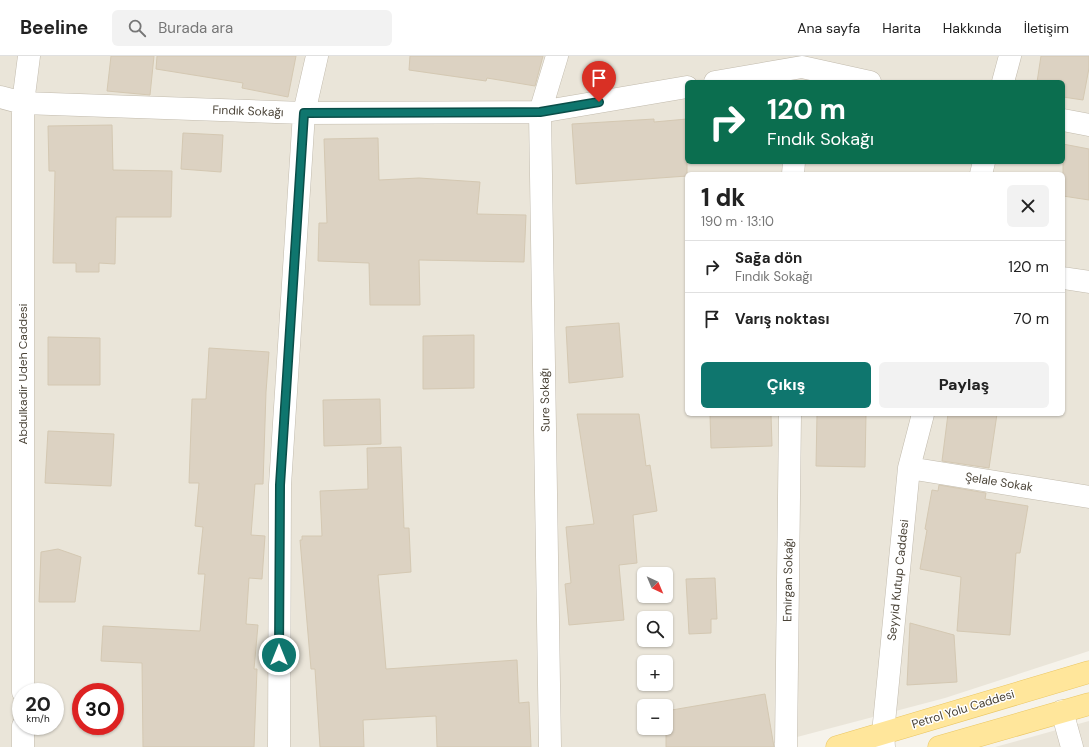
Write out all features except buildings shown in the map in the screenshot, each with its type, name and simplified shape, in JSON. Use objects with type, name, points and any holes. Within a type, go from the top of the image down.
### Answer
[{"type":"main road","name":"Petrol Yolu Caddesi","points":[[837,747],[883,740],[1089,672]]},
{"type":"main road","points":[[938,747],[1089,704]]},
{"type":"street","name":"Abdulkadir Udeh Caddesi","points":[[23,683],[23,103],[29,56]]},
{"type":"street","points":[[279,747],[280,485],[304,113],[317,56]]},
{"type":"street","name":"Sure Sokağı","points":[[550,747],[540,112],[557,56]]},
{"type":"street","points":[[1004,80],[1010,56]]},
{"type":"street","points":[[727,80],[803,68],[860,80]]},
{"type":"street","name":"Fındık Sokağı","points":[[0,97],[23,103],[304,113],[540,112],[685,87]]},
{"type":"street","points":[[1065,120],[1089,124]]},
{"type":"street","points":[[1065,278],[1089,282]]},
{"type":"street","name":"Emirgan Sokağı","points":[[786,747],[790,416]]},
{"type":"street","name":"Seyyid Kutup Caddesi","points":[[883,740],[909,468],[922,416]]},
{"type":"street","name":"Şelale Sokak","points":[[909,468],[1089,496]]},
{"type":"street","points":[[1062,711],[1072,747]]},
{"type":"street","points":[[23,735],[23,747]]},
{"type":"shaded area","points":[[0,56],[1089,56],[1089,651],[945,698],[759,747],[0,747]]},
{"type":"shaded area","points":[[1089,721],[1089,747],[995,747]]},
{"type":"route","points":[[279,655],[280,485],[304,113],[540,112],[599,102]]}]
